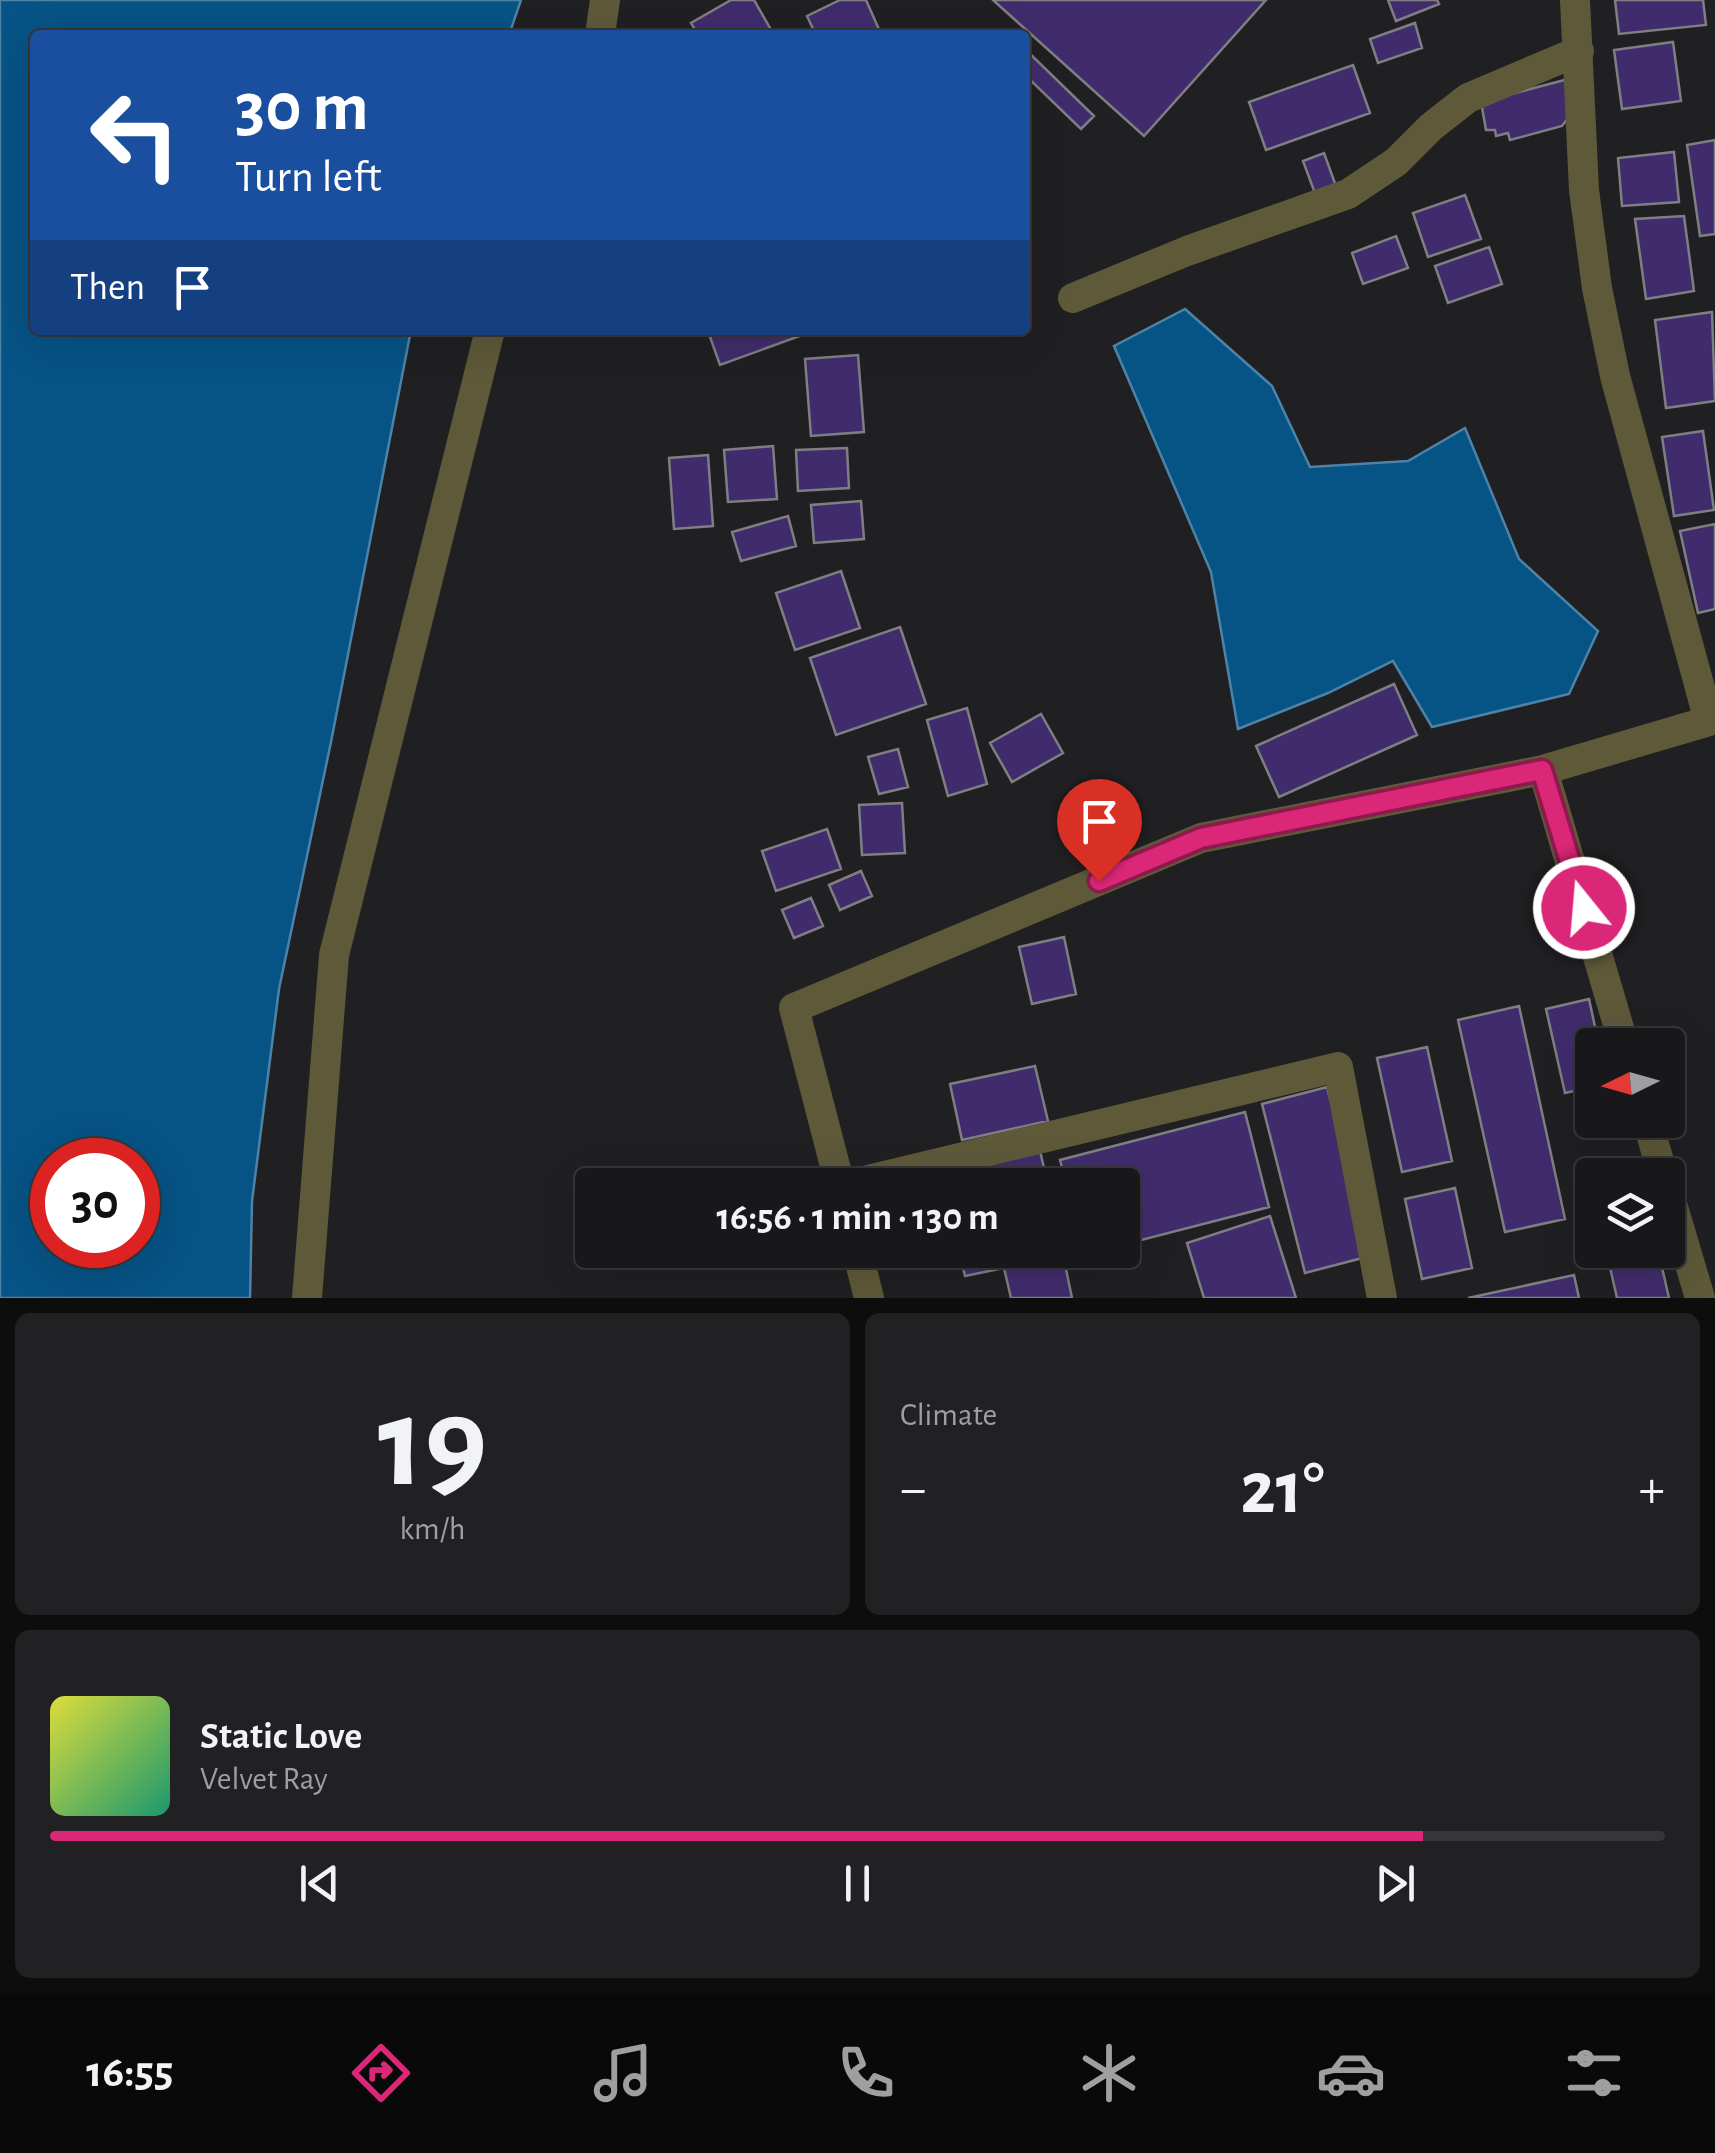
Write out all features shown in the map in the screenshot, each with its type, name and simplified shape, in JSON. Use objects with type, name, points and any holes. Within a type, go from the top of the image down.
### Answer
[{"type":"street","points":[[601,30],[605,0]]},
{"type":"street","points":[[839,1168],[794,1008],[1201,838],[1542,770],[1709,721],[1616,376],[1597,288],[1584,190],[1575,0]]},
{"type":"street","points":[[1074,298],[1188,251],[1348,194],[1396,162],[1468,98],[1579,52]]},
{"type":"street","points":[[307,1298],[334,955],[489,335]]},
{"type":"street","points":[[1542,770],[1619,1028]]},
{"type":"street","points":[[915,1168],[1338,1067],[1382,1298]]},
{"type":"street","points":[[1685,1247],[1700,1298]]},
{"type":"street","points":[[862,1268],[869,1298]]},
{"type":"water","points":[[0,0],[521,0],[511,30],[30,30],[30,335],[410,335],[279,989],[252,1201],[250,1298],[0,1298]]},
{"type":"water","points":[[1185,309],[1272,386],[1310,467],[1408,461],[1465,428],[1519,559],[1598,631],[1569,694],[1432,727],[1393,661],[1328,693],[1238,729],[1211,572],[1114,346]]},
{"type":"building","points":[[731,0],[754,0],[771,30],[695,30],[691,23]]},
{"type":"building","points":[[840,0],[866,0],[879,30],[814,30],[807,16]]},
{"type":"building","points":[[993,0],[1266,0],[1144,136]]},
{"type":"building","points":[[1388,0],[1437,0],[1439,4],[1396,21]]},
{"type":"building","points":[[1615,0],[1703,0],[1706,25],[1619,34]]},
{"type":"building","points":[[1415,23],[1422,48],[1378,63],[1370,39]]},
{"type":"building","points":[[1673,42],[1681,101],[1622,109],[1614,50]]},
{"type":"building","points":[[1030,54],[1094,116],[1081,129],[1030,80]]},
{"type":"building","points":[[1353,65],[1370,113],[1266,150],[1249,102]]},
{"type":"building","points":[[1572,78],[1577,107],[1562,126],[1510,140],[1508,133],[1496,136],[1495,130],[1486,130],[1481,102]]},
{"type":"building","points":[[1715,140],[1715,234],[1700,236],[1687,145]]},
{"type":"building","points":[[1674,152],[1679,202],[1622,206],[1618,158]]},
{"type":"building","points":[[1324,153],[1337,189],[1316,196],[1303,161]]},
{"type":"building","points":[[1465,195],[1481,239],[1428,257],[1413,213]]},
{"type":"building","points":[[1684,216],[1694,291],[1646,299],[1635,219]]},
{"type":"building","points":[[1396,236],[1408,268],[1363,284],[1352,253]]},
{"type":"building","points":[[1489,247],[1502,284],[1448,303],[1435,266]]},
{"type":"building","points":[[1712,312],[1715,401],[1666,408],[1655,320]]},
{"type":"building","points":[[709,335],[802,335],[720,365]]},
{"type":"building","points":[[858,355],[864,432],[811,436],[805,359]]},
{"type":"building","points":[[1703,431],[1714,510],[1674,516],[1662,437]]},
{"type":"building","points":[[773,446],[777,499],[728,502],[724,450]]},
{"type":"building","points":[[847,448],[849,488],[798,491],[796,450]]},
{"type":"building","points":[[708,455],[713,526],[674,529],[669,458]]},
{"type":"building","points":[[861,501],[864,539],[814,543],[811,505]]},
{"type":"building","points":[[788,516],[796,546],[741,561],[732,532]]},
{"type":"building","points":[[1715,524],[1715,609],[1698,613],[1680,531]]},
{"type":"building","points":[[841,571],[860,628],[795,650],[776,593]]},
{"type":"building","points":[[900,627],[926,704],[836,735],[810,658]]},
{"type":"building","points":[[1394,684],[1417,735],[1279,797],[1256,746]]},
{"type":"building","points":[[967,708],[987,784],[948,796],[927,720]]},
{"type":"building","points":[[1041,714],[1063,753],[1012,782],[990,743]]},
{"type":"building","points":[[898,749],[908,787],[879,794],[868,757]]},
{"type":"building","points":[[902,803],[905,853],[862,855],[859,805]]},
{"type":"building","points":[[827,829],[841,869],[776,891],[762,851]]},
{"type":"building","points":[[861,871],[872,896],[840,910],[829,885]]},
{"type":"building","points":[[811,898],[823,926],[794,938],[782,910]]},
{"type":"building","points":[[1064,937],[1076,994],[1032,1004],[1019,947]]},
{"type":"building","points":[[1589,999],[1595,1028],[1575,1028],[1575,1091],[1565,1093],[1546,1009]]},
{"type":"building","points":[[1519,1006],[1565,1219],[1505,1232],[1458,1020]]},
{"type":"building","points":[[1427,1047],[1452,1161],[1402,1172],[1377,1058]]},
{"type":"building","points":[[1035,1066],[1048,1121],[962,1140],[950,1084]]},
{"type":"building","points":[[1327,1087],[1370,1256],[1305,1273],[1262,1104]]},
{"type":"building","points":[[1245,1112],[1269,1207],[1140,1240],[1140,1168],[1062,1168],[1060,1160]]},
{"type":"building","points":[[1040,1151],[1044,1168],[961,1168]]},
{"type":"building","points":[[1455,1188],[1472,1268],[1422,1279],[1405,1199]]},
{"type":"building","points":[[1270,1216],[1296,1298],[1204,1298],[1187,1243]]},
{"type":"building","points":[[963,1268],[1004,1268],[965,1276]]},
{"type":"building","points":[[1004,1268],[1066,1268],[1072,1298],[1011,1298]]},
{"type":"building","points":[[1610,1268],[1662,1268],[1669,1298],[1617,1298]]},
{"type":"building","points":[[1574,1275],[1579,1298],[1468,1298]]},
{"type":"route","points":[[1099,881],[1201,838],[1542,770],[1584,908]]}]
